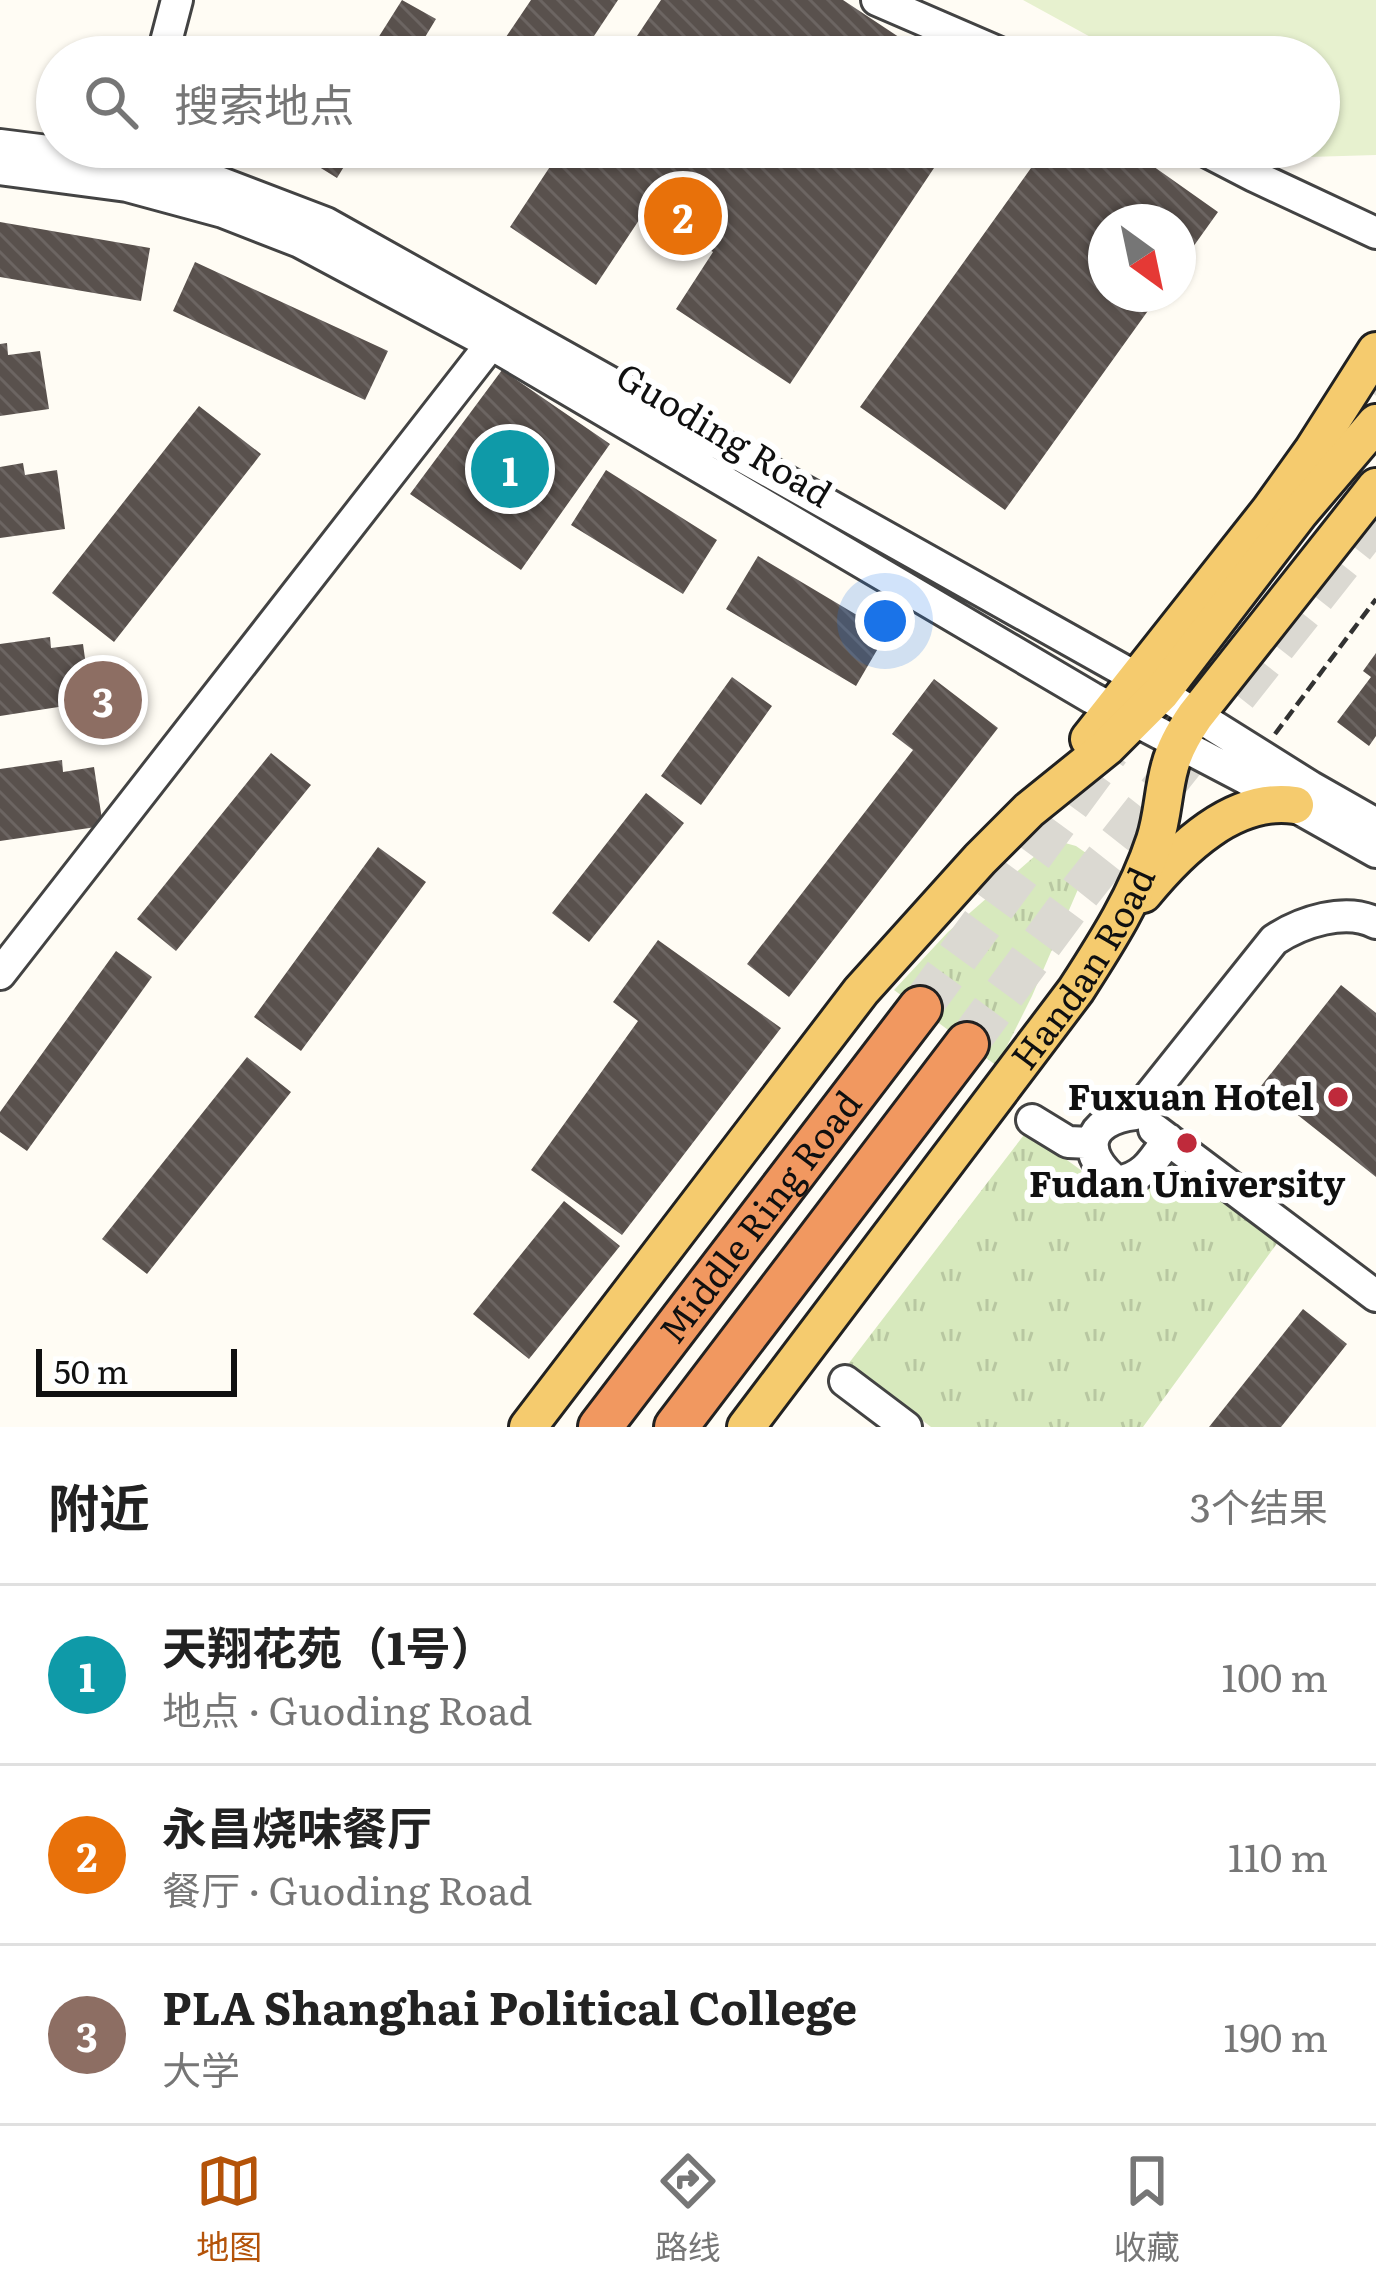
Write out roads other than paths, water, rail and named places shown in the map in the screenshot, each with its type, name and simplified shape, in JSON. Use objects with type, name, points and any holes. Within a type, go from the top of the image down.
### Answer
[{"type":"highway","name":"Middle Ring Road","points":[[600,1427],[920,1008]]},
{"type":"highway","name":"Middle Ring Road","points":[[676,1427],[967,1044]]},
{"type":"main road","points":[[527,1427],[861,991],[1029,811],[1107,747],[1376,351]]},
{"type":"main road","points":[[1137,700],[1376,423]]},
{"type":"main road","name":"Handan Road","points":[[746,1427],[1076,990],[1137,886],[1162,817],[1168,771],[1186,729],[1376,488]]},
{"type":"main road","points":[[1108,940],[1146,890],[1204,835],[1263,804],[1295,805]]},
{"type":"street","points":[[168,36],[177,0]]},
{"type":"street","points":[[877,0],[960,36]]},
{"type":"street","name":"Guoding Road","points":[[0,145],[36,150]]},
{"type":"street","name":"Guoding Road","points":[[0,169],[36,168]]},
{"type":"street","name":"Guoding Road","points":[[149,168],[216,181],[326,223],[496,332],[1186,729],[1295,805],[1376,852]]},
{"type":"street","points":[[1241,168],[1376,233]]},
{"type":"street","points":[[0,974],[496,332]]},
{"type":"street","name":"Guoding Road","points":[[1186,729],[1259,755],[1376,824]]},
{"type":"street","points":[[1135,1114],[1274,940],[1326,919],[1351,915],[1376,923]]},
{"type":"street","points":[[1168,1139],[1146,1171],[1117,1182],[1104,1172],[1091,1142],[1106,1122],[1135,1114],[1374,1289]]},
{"type":"street","points":[[1032,1120],[1068,1142],[1091,1142]]},
{"type":"street","points":[[844,1382],[906,1427]]},
{"type":"tunnel","points":[[1334,443],[1376,386]]},
{"type":"tunnel","points":[[967,1044],[1069,906],[1376,518]]},
{"type":"tunnel","points":[[920,1008],[1109,750]]},
{"type":"place","name":"永昌烧味餐厅","points":[[683,216]]},
{"type":"place","name":"天翔花苑（1号）","points":[[510,469]]},
{"type":"place","name":"PLA Shanghai Political College","points":[[103,700]]},
{"type":"place","name":"Fuxuan Hotel","points":[[1338,1097]]},
{"type":"place","name":"Fudan University","points":[[1187,1143]]}]
